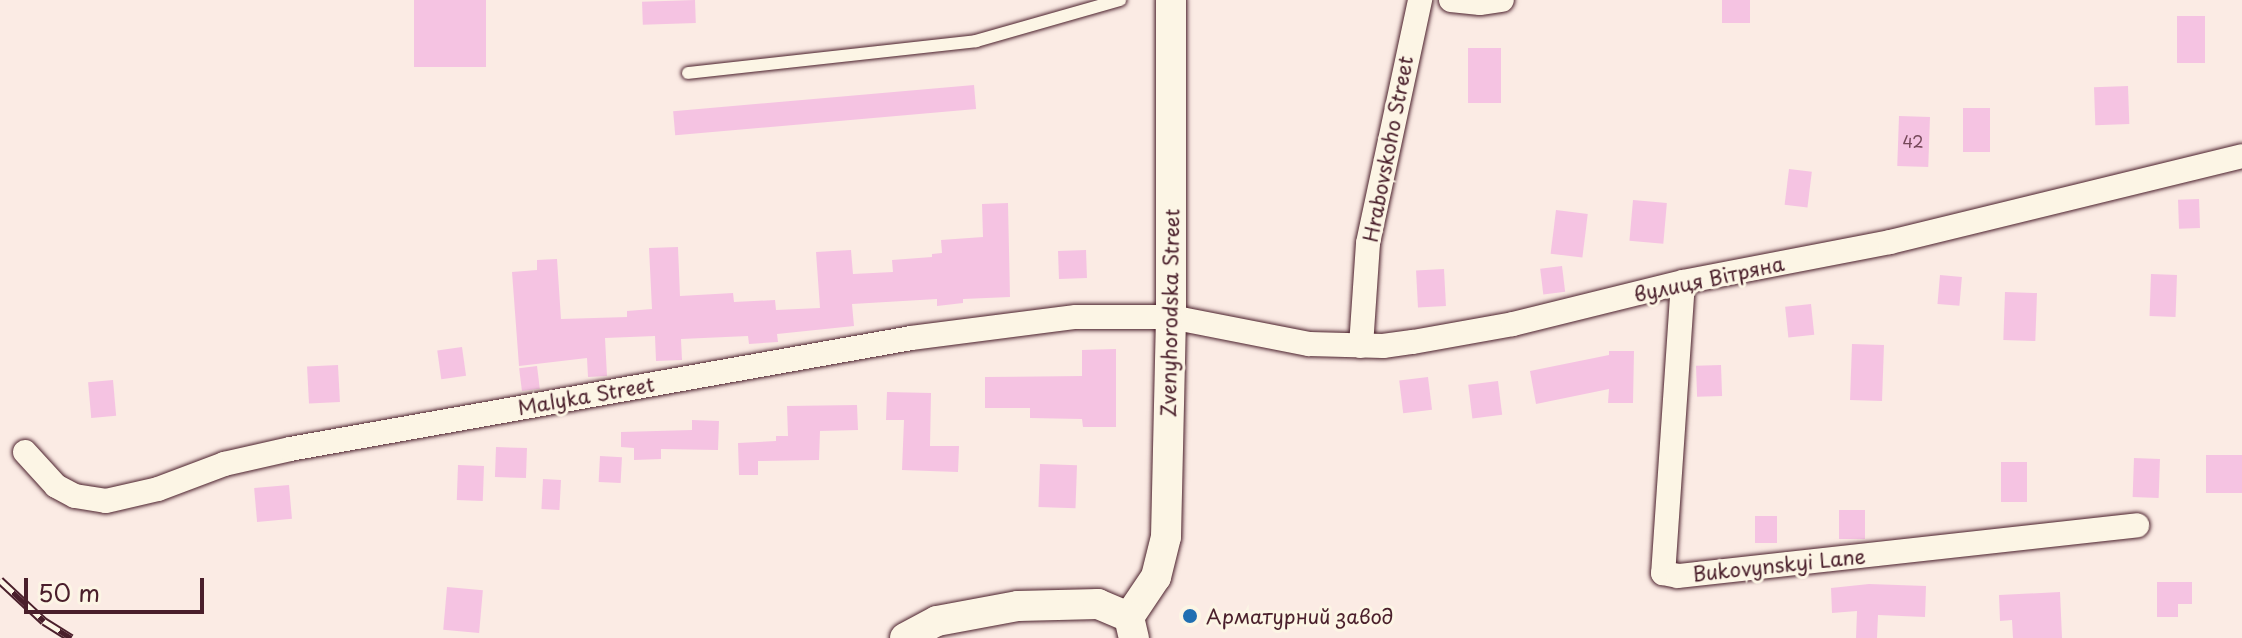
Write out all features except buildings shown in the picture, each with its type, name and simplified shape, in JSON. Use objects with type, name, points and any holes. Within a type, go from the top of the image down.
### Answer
[{"type":"street","name":"Zvenyhorodska Street","points":[[1131,628],[1156,577],[1166,537],[1171,317],[1171,0]]},
{"type":"street","name":"Hrabovskoho Street","points":[[1361,346],[1368,243],[1420,0]]},
{"type":"street","points":[[1451,0],[1480,3],[1502,0]]},
{"type":"street","name":"вулиця Вітряна","points":[[1171,317],[1309,344],[1361,346],[1413,342],[1513,324],[1683,282],[1890,242],[2242,156]]},
{"type":"street","name":"Bukovynskyi Lane","points":[[1683,282],[1662,560],[1666,575],[2137,525]]},
{"type":"street","name":"Malyka Street","points":[[25,452],[39,471],[56,486],[75,496],[106,501],[158,489],[224,464],[290,449],[896,341],[1076,317],[1171,317]]},
{"type":"street","points":[[905,638],[937,621],[1018,606],[1098,604],[1131,628]]},
{"type":"lane","points":[[688,73],[976,41],[1120,0]]},
{"type":"railway","points":[[0,580],[44,621],[71,638]]},
{"type":"place","name":"Арматурний завод","points":[[1190,616]]}]
